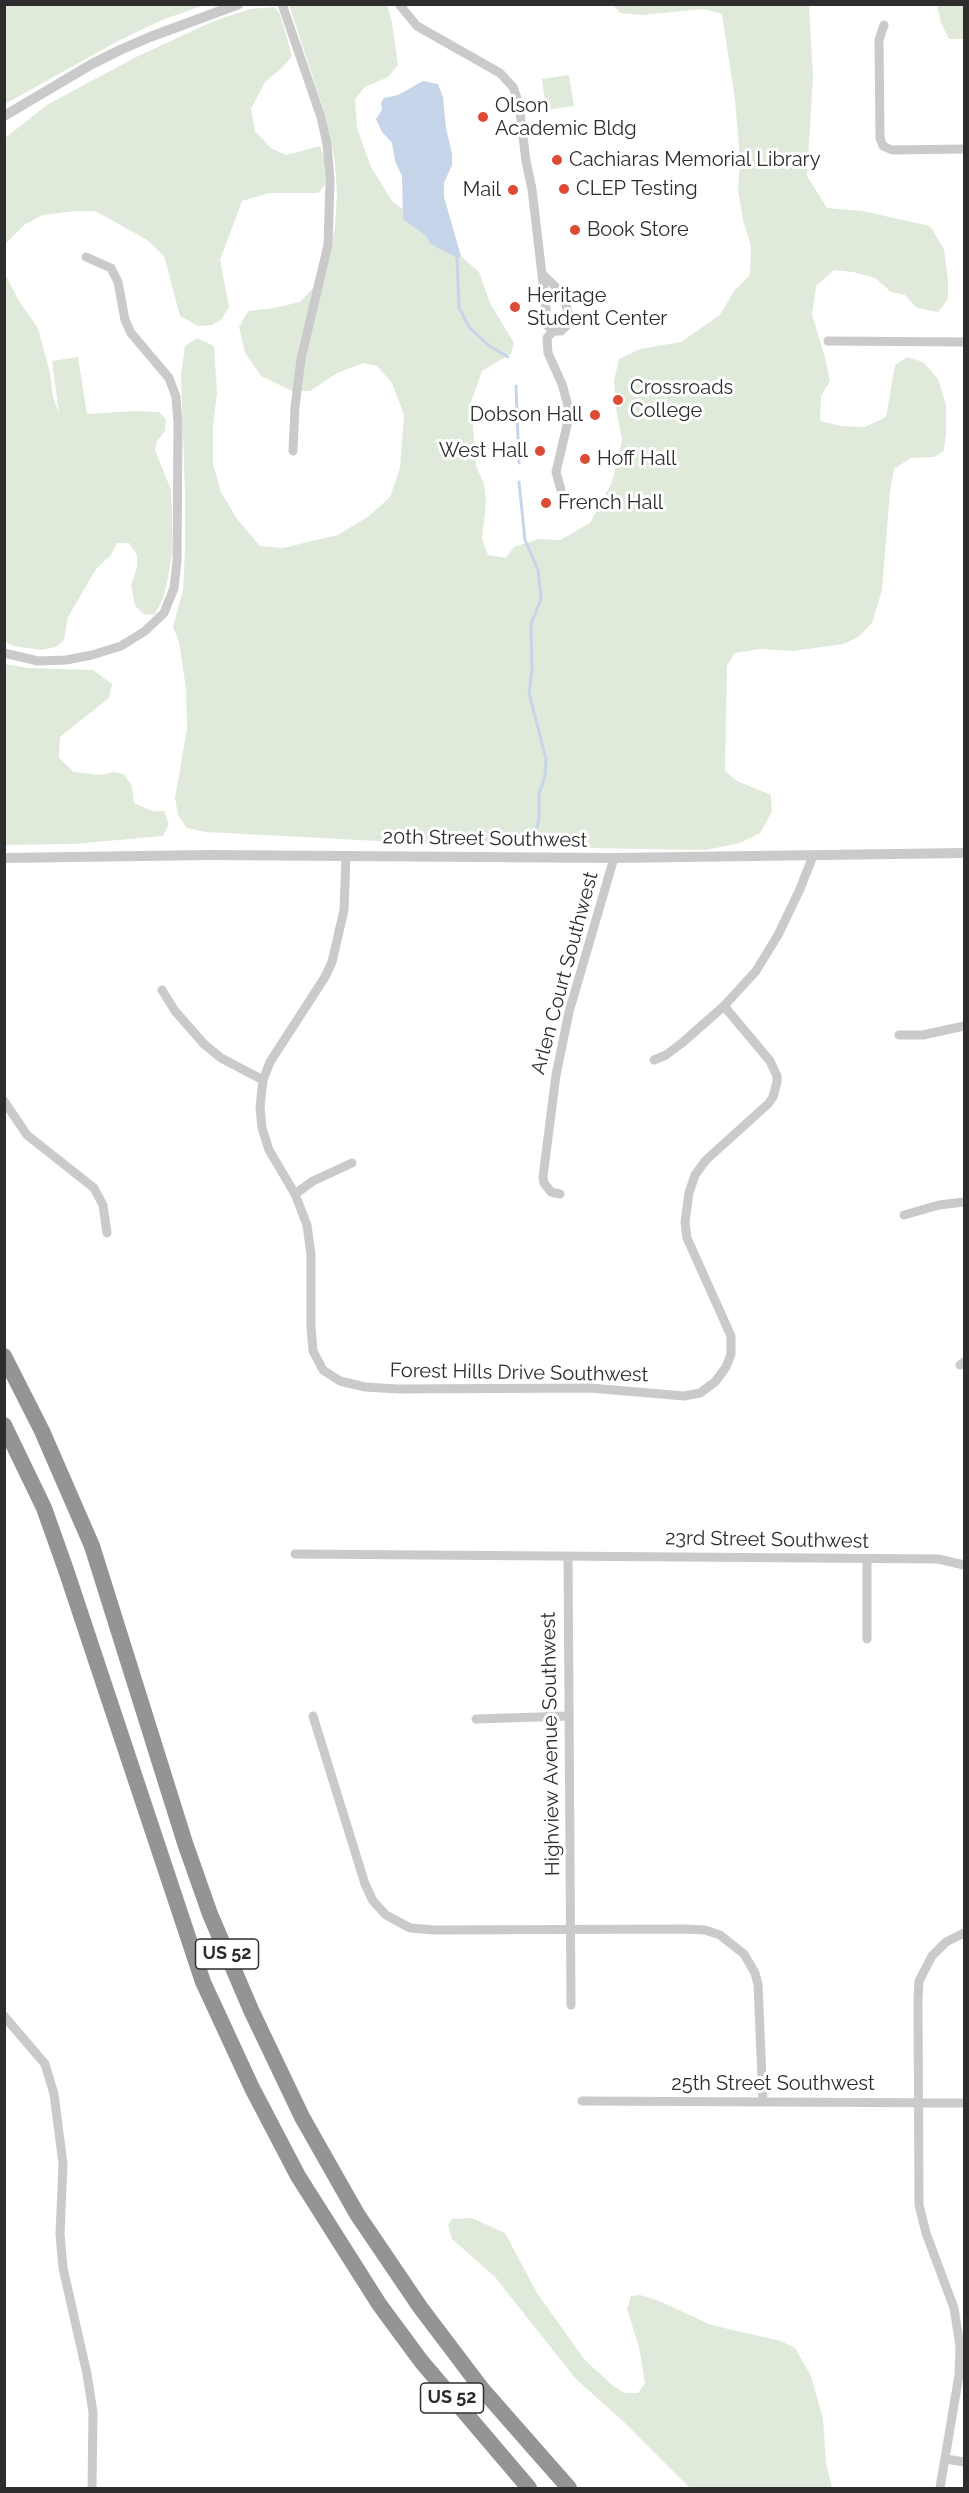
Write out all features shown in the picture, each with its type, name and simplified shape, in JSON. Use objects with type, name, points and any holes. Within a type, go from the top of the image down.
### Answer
[{"type":"highway","name":"US 52","points":[[4,1356],[42,1431],[92,1546],[185,1843],[210,1914],[251,2010],[302,2117],[357,2214],[420,2307],[483,2389],[569,2488]]},
{"type":"highway","name":"US 52","points":[[4,1425],[44,1508],[203,1982],[252,2088],[298,2176],[379,2304],[421,2361],[529,2488]]},
{"type":"street","points":[[4,116],[81,70],[120,50],[239,4]]},
{"type":"street","points":[[282,4],[321,117],[327,144],[330,180],[328,245],[301,359],[295,407],[293,451]]},
{"type":"street","points":[[399,4],[417,27],[500,73],[513,87],[519,104],[548,326],[553,331],[561,331],[567,326],[569,316],[560,291],[543,275]]},
{"type":"street","points":[[884,25],[879,40],[880,138],[883,146],[892,150],[964,149]]},
{"type":"street","points":[[4,653],[38,661],[66,660],[92,656],[121,646],[145,631],[164,613],[174,588],[177,561],[178,423],[176,397],[169,378],[128,326],[123,314],[118,282],[111,268],[86,256]]},
{"type":"street","points":[[553,331],[547,338],[548,353],[562,384],[568,406],[568,421],[556,472],[561,490]]},
{"type":"street","points":[[828,341],[964,342]]},
{"type":"street","name":"20th Street Southwest","points":[[4,858],[209,855],[614,858],[964,853]]},
{"type":"street","name":"Forest Hills Drive Southwest","points":[[346,856],[344,910],[332,962],[277,1050],[263,1080],[260,1118],[265,1140],[303,1210],[309,1239],[313,1351],[323,1370],[340,1381],[365,1387],[398,1389],[579,1388],[684,1396],[700,1393],[715,1382],[726,1367],[731,1344],[728,1327],[687,1238],[685,1222],[689,1194],[695,1175],[706,1160],[768,1104],[777,1082],[775,1068],[724,1006]]},
{"type":"street","points":[[654,1060],[666,1055],[682,1043],[741,990],[768,953],[800,889],[813,856]]},
{"type":"street","name":"Arlen Court Southwest","points":[[560,1194],[551,1192],[544,1183],[543,1177],[552,1096],[569,1012],[614,858]]},
{"type":"street","points":[[162,990],[175,1011],[204,1044],[221,1058],[263,1080]]},
{"type":"street","points":[[899,1035],[923,1035],[964,1026]]},
{"type":"street","points":[[4,1101],[27,1135],[94,1188],[103,1205],[107,1233]]},
{"type":"street","points":[[295,1194],[314,1181],[352,1163]]},
{"type":"street","points":[[904,1215],[939,1205],[964,1202]]},
{"type":"street","name":"23rd Street Southwest","points":[[295,1554],[938,1559],[964,1565]]},
{"type":"street","name":"Highview Avenue Southwest","points":[[568,1556],[572,2005]]},
{"type":"street","points":[[867,1559],[867,1639]]},
{"type":"street","points":[[313,1716],[365,1884],[373,1901],[386,1915],[401,1924],[420,1929],[693,1929],[714,1933],[736,1946],[752,1968],[758,1984],[763,2102]]},
{"type":"street","points":[[476,1719],[569,1716]]},
{"type":"street","points":[[940,2488],[959,2375],[960,2335],[954,2308],[926,2233],[919,2205],[918,1998],[920,1980],[938,1948],[964,1933]]},
{"type":"street","points":[[4,2016],[45,2064],[54,2094],[63,2164],[60,2234],[63,2268],[85,2363],[93,2412],[92,2488]]},
{"type":"street","name":"25th Street Southwest","points":[[582,2101],[964,2103]]},
{"type":"street","points":[[946,2459],[964,2462]]},
{"type":"green space","points":[[4,5],[205,5],[162,20],[118,41],[5,104]]},
{"type":"green space","points":[[289,5],[387,5],[392,22],[398,65],[388,77],[365,87],[355,99],[357,128],[371,167],[392,201],[479,272],[490,303],[514,343],[511,354],[482,371],[471,402],[476,466],[484,484],[486,502],[482,539],[488,555],[506,558],[514,547],[538,539],[560,540],[590,523],[612,482],[622,440],[614,381],[619,359],[640,349],[681,342],[720,315],[734,291],[750,275],[751,246],[743,220],[738,190],[740,158],[735,100],[722,14],[703,9],[642,15],[620,13],[613,5],[809,5],[813,77],[807,176],[827,208],[862,211],[930,226],[944,249],[948,280],[948,299],[938,312],[917,308],[905,295],[891,292],[875,278],[853,272],[834,270],[816,286],[812,315],[830,381],[821,396],[820,421],[841,426],[865,427],[886,417],[895,365],[907,357],[923,362],[938,379],[946,405],[946,433],[944,451],[934,457],[911,458],[894,469],[882,590],[872,623],[858,637],[844,644],[793,651],[760,649],[735,653],[727,666],[725,771],[737,781],[771,795],[772,812],[760,833],[740,843],[706,850],[474,846],[206,832],[187,828],[178,815],[175,798],[187,729],[186,689],[179,642],[173,627],[183,590],[185,548],[181,375],[185,346],[197,338],[214,346],[217,392],[213,426],[213,464],[221,492],[237,519],[260,546],[283,548],[338,535],[369,516],[390,497],[400,468],[404,415],[392,383],[377,366],[364,363],[339,372],[310,391],[292,391],[261,376],[245,353],[239,327],[248,311],[300,302],[326,274],[335,227],[337,194],[335,162],[326,117]]},
{"type":"green space","points":[[937,5],[964,5],[964,39],[949,39],[941,23]]},
{"type":"green space","points":[[274,7],[280,14],[292,56],[265,82],[251,109],[255,131],[271,148],[286,155],[320,146],[324,159],[325,185],[318,193],[269,193],[242,201],[220,260],[229,307],[221,320],[212,325],[198,326],[180,316],[164,256],[146,239],[95,211],[43,215],[24,225],[5,244],[5,138],[47,105],[136,57],[214,21],[250,9]]},
{"type":"green space","points":[[569,75],[574,106],[546,110],[542,79]]},
{"type":"green space","points":[[5,274],[19,301],[38,328],[50,373],[53,397],[59,413],[52,361],[78,357],[87,414],[159,412],[166,419],[165,431],[157,441],[155,450],[171,490],[172,552],[163,599],[155,614],[145,615],[135,606],[131,585],[137,567],[137,555],[129,543],[117,543],[111,555],[96,569],[68,617],[64,640],[56,647],[41,650],[14,646],[5,642]]},
{"type":"green space","points":[[4,664],[29,668],[93,670],[112,684],[109,698],[60,737],[59,758],[74,772],[100,775],[114,772],[124,774],[132,786],[134,803],[153,811],[164,811],[169,824],[163,836],[73,844],[5,845]]},
{"type":"green space","points":[[472,2218],[505,2233],[537,2293],[584,2359],[624,2393],[638,2393],[645,2383],[639,2347],[627,2309],[631,2296],[640,2295],[657,2300],[711,2325],[781,2341],[795,2348],[811,2376],[823,2418],[826,2462],[832,2488],[690,2488],[627,2425],[575,2378],[495,2277],[452,2239],[448,2225],[452,2219]]},
{"type":"water","points":[[423,81],[438,84],[443,97],[446,128],[452,153],[452,165],[444,183],[444,197],[461,256],[457,258],[431,244],[426,236],[403,219],[402,176],[395,161],[392,143],[382,132],[376,119],[382,110],[381,102],[384,98],[398,95]]},
{"type":"waterway","points":[[457,258],[459,307],[469,327],[488,345],[508,357]]},
{"type":"waterway","points":[[516,386],[519,463]]},
{"type":"waterway","points":[[519,482],[525,540],[538,570],[541,599],[531,624],[532,670],[529,693],[546,759],[545,776],[539,794],[539,819],[533,842]]},
{"type":"place","name":"Olson Academic Bldg","points":[[483,117]]},
{"type":"place","name":"Cachiaras Memorial Library","points":[[557,160]]},
{"type":"place","name":"CLEP Testing","points":[[564,189]]},
{"type":"place","name":"Mail","points":[[513,190]]},
{"type":"place","name":"Book Store","points":[[575,230]]},
{"type":"place","name":"Heritage Student Center","points":[[515,307]]},
{"type":"place","name":"Crossroads College","points":[[618,400]]},
{"type":"place","name":"Dobson Hall","points":[[595,415]]},
{"type":"place","name":"West Hall","points":[[540,451]]},
{"type":"place","name":"Hoff Hall","points":[[585,459]]},
{"type":"place","name":"French Hall","points":[[546,503]]}]
